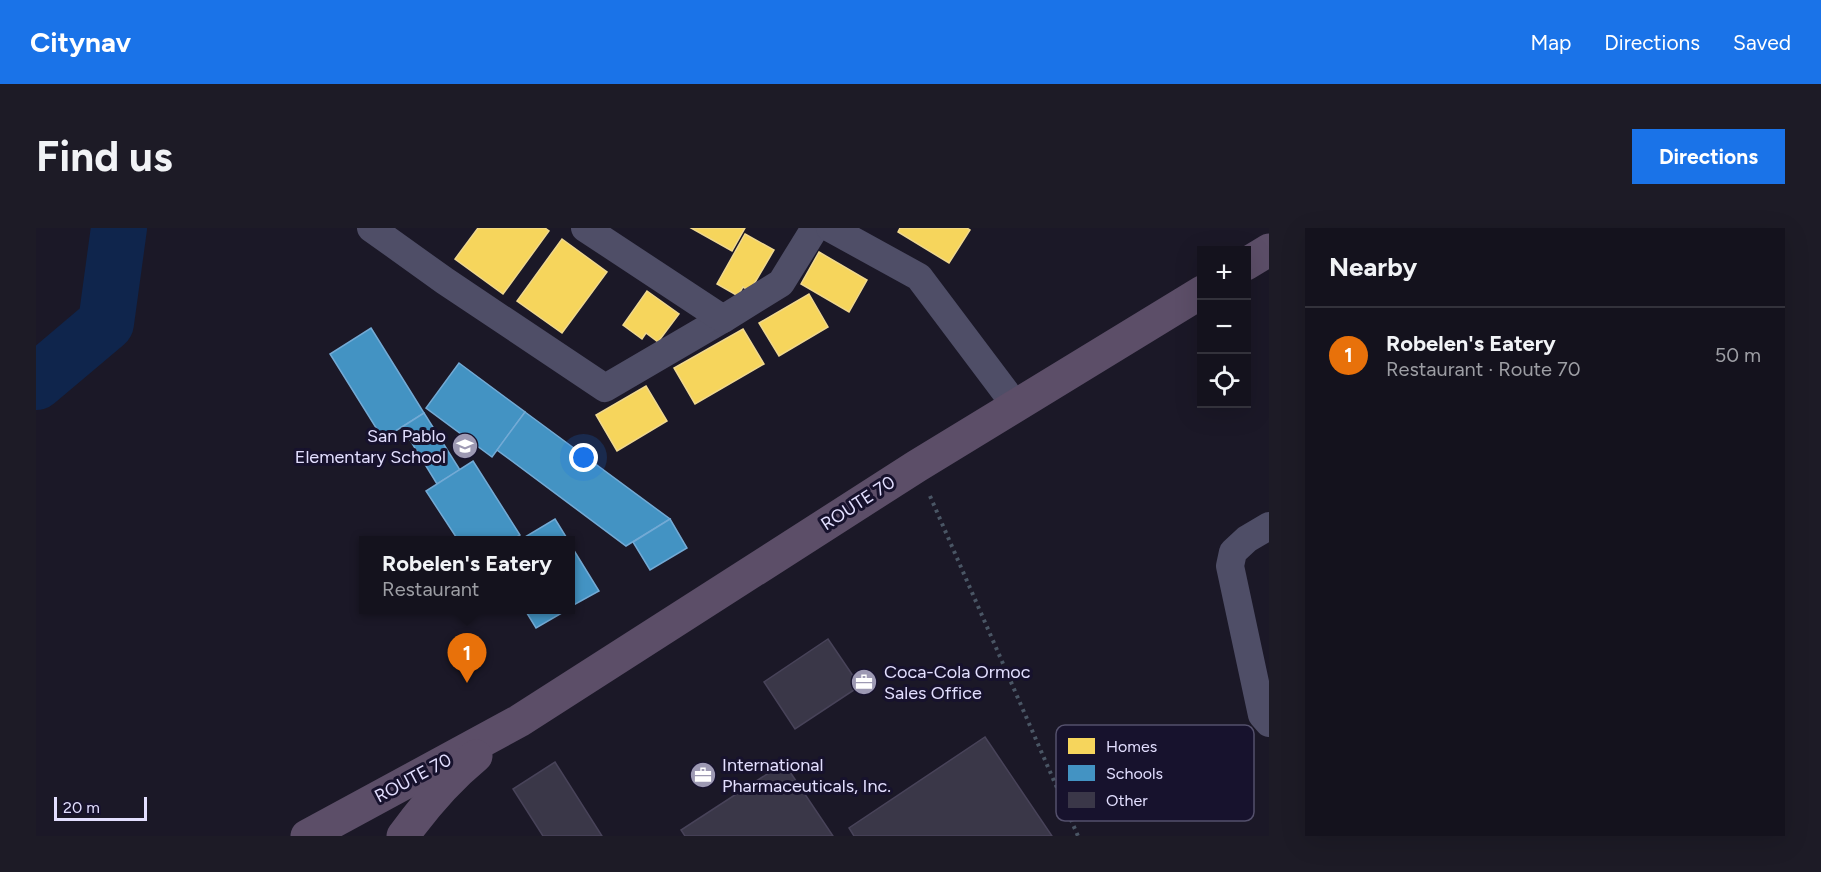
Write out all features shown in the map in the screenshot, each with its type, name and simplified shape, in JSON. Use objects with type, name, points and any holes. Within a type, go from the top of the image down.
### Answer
[{"type":"highway","points":[[1251,261],[1269,250]]},
{"type":"highway","name":"ROUTE 70","points":[[307,836],[519,721],[917,466],[1197,295]]},
{"type":"highway","name":"ROUTE 70","points":[[403,836],[419,814],[464,766],[519,721]]},
{"type":"street","points":[[371,228],[445,281],[605,388],[781,283],[815,228]]},
{"type":"street","points":[[585,228],[723,319]]},
{"type":"street","points":[[830,228],[919,277],[1016,406]]},
{"type":"street","points":[[1269,526],[1247,539],[1233,552],[1230,566],[1262,715],[1269,723]]},
{"type":"path","points":[[917,466],[1056,785]]},
{"type":"path","points":[[1071,821],[1078,836]]},
{"type":"building: Homes","points":[[478,228],[545,228],[549,231],[503,294],[455,259]]},
{"type":"building: Homes","points":[[691,228],[745,228],[732,251]]},
{"type":"building: Homes","points":[[900,228],[967,228],[970,230],[949,263],[898,232]]},
{"type":"building: Homes","points":[[745,234],[774,250],[750,291],[743,287],[738,296],[717,284]]},
{"type":"building: Homes","points":[[562,239],[607,272],[562,333],[517,301]]},
{"type":"building: Homes","points":[[819,252],[867,280],[849,312],[801,284]]},
{"type":"building: Homes","points":[[647,291],[679,314],[658,342],[646,333],[642,339],[623,325]]},
{"type":"building: Homes","points":[[809,294],[828,327],[779,356],[759,323]]},
{"type":"building: Homes","points":[[743,329],[764,364],[695,404],[674,368]]},
{"type":"building: Homes","points":[[646,386],[667,421],[617,451],[596,415]]},
{"type":"building: Schools","points":[[371,328],[424,413],[383,439],[330,354]]},
{"type":"building: Schools","points":[[459,363],[525,412],[492,457],[426,408]]},
{"type":"building: Schools","points":[[525,412],[670,519],[626,546],[497,450]]},
{"type":"building: Schools","points":[[424,413],[460,470],[437,484],[402,427]]},
{"type":"building: Schools","points":[[473,461],[520,535],[455,536],[426,491]]},
{"type":"building: Schools","points":[[555,519],[566,536],[527,536]]},
{"type":"building: Schools","points":[[670,519],[687,548],[650,570],[633,542]]},
{"type":"building: Schools","points":[[575,552],[599,591],[575,604]]},
{"type":"building: Schools","points":[[527,614],[560,614],[536,628]]},
{"type":"building: Other","points":[[828,639],[860,686],[795,729],[764,682]]},
{"type":"building: Other","points":[[985,737],[1052,836],[854,836],[849,828]]},
{"type":"building: Other","points":[[555,762],[602,836],[543,836],[513,789]]},
{"type":"building: Other","points":[[784,763],[833,836],[685,836],[681,830]]},
{"type":"waterway","points":[[36,382],[106,323],[119,228]]},
{"type":"place","name":"San Pablo Elementary School","points":[[465,446]]},
{"type":"place","name":"Coca-Cola Ormoc Sales Office","points":[[864,682]]},
{"type":"place","name":"Robelen's Eatery","points":[[467,683]]},
{"type":"place","name":"International Pharmaceuticals, Inc.","points":[[703,775]]}]
